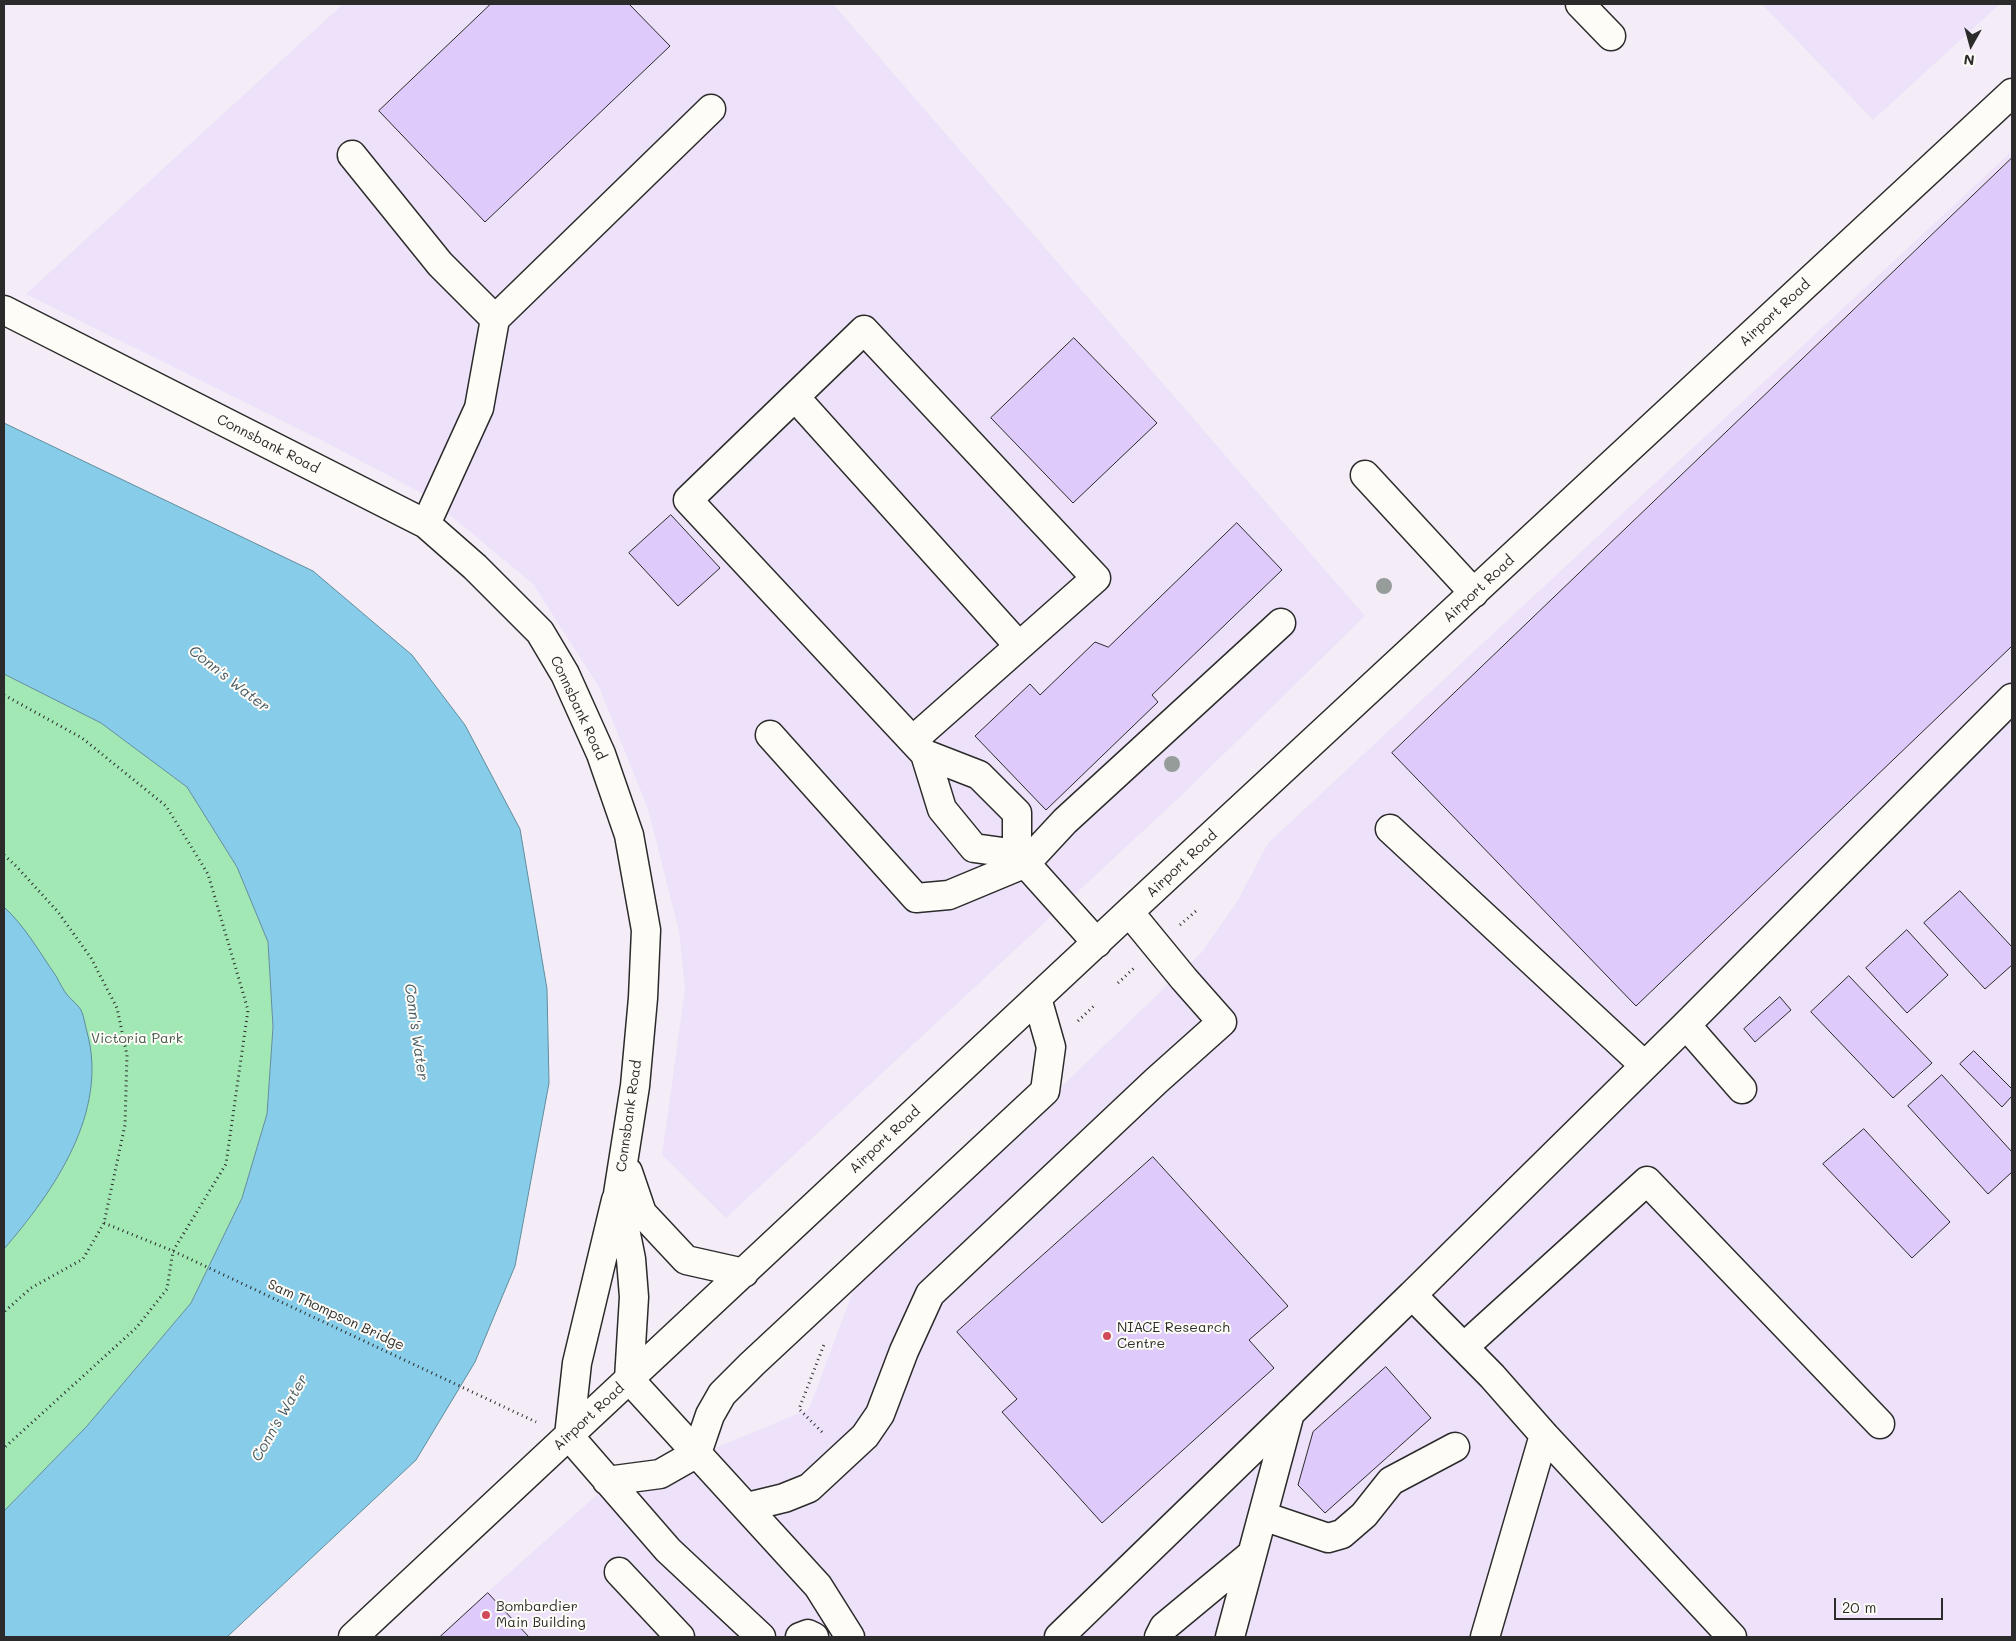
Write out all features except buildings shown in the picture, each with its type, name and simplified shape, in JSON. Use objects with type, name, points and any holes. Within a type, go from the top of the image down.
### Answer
[{"type":"street","points":[[1580,4],[1611,36]]},
{"type":"street","name":"Airport Road","points":[[353,1637],[1037,998],[2012,93]]},
{"type":"street","points":[[426,524],[479,408],[495,319],[711,109]]},
{"type":"street","points":[[352,155],[440,264],[495,319]]},
{"type":"street","name":"Connsbank Road","points":[[4,310],[426,524],[475,567],[540,632],[565,674],[601,754],[628,835],[646,930],[643,998],[635,1086],[618,1194],[631,1259],[634,1297],[629,1379]]},
{"type":"street","points":[[919,747],[1019,646],[1096,578],[864,330],[688,500],[919,747],[979,775],[1017,813],[1021,859]]},
{"type":"street","points":[[795,397],[1019,646]]},
{"type":"street","points":[[1365,475],[1474,593]]},
{"type":"street","points":[[770,735],[916,898],[949,895],[1021,859],[1281,623]]},
{"type":"street","points":[[1059,1637],[1412,1295],[1686,1025],[2012,698]]},
{"type":"street","points":[[919,747],[942,809],[974,848],[1021,859],[1097,943]]},
{"type":"street","points":[[1390,829],[1644,1065]]},
{"type":"street","points":[[746,1507],[784,1498],[809,1488],[865,1436],[880,1414],[904,1351],[930,1294],[1222,1022],[1184,980],[1130,912]]},
{"type":"street","points":[[607,1480],[660,1474],[696,1453],[710,1415],[722,1394],[1045,1091],[1051,1047],[1037,998]]},
{"type":"street","points":[[1686,1025],[1742,1089]]},
{"type":"street","points":[[623,1159],[642,1214],[686,1260],[744,1273]]},
{"type":"street","points":[[1464,1347],[1647,1181],[1880,1424]]},
{"type":"street","points":[[618,1194],[577,1363],[569,1436],[668,1550],[761,1637]]},
{"type":"street","points":[[1412,1295],[1492,1376],[1544,1435],[1732,1637]]},
{"type":"street","points":[[629,1379],[818,1586],[850,1637]]},
{"type":"street","points":[[1230,1637],[1290,1413]]},
{"type":"street","points":[[1485,1637],[1544,1435]]},
{"type":"street","points":[[1263,1516],[1328,1538],[1342,1534],[1364,1515],[1390,1481],[1455,1448]]},
{"type":"street","points":[[1159,1637],[1164,1627],[1252,1554]]},
{"type":"street","points":[[619,1572],[680,1637]]},
{"type":"street","points":[[800,1637],[808,1634],[814,1637]]},
{"type":"path","points":[[4,695],[82,738],[166,806],[208,874],[248,1010],[226,1164],[172,1250],[167,1289],[136,1328],[4,1448]]},
{"type":"path","points":[[4,855],[17,866],[58,912],[91,958],[117,1008],[128,1055],[125,1125],[104,1223],[83,1259],[31,1288],[4,1312]]},
{"type":"path","name":"Sam Thompson Bridge","points":[[104,1223],[172,1250],[489,1399],[516,1414],[569,1436]]},
{"type":"path","points":[[825,1340],[799,1409],[825,1434]]},
{"type":"shaded area","points":[[343,4],[833,4],[1365,616],[1182,795],[726,1218],[662,1155],[685,989],[679,931],[648,809],[599,687],[533,584],[427,496],[325,442],[26,294]]},
{"type":"shaded area","points":[[1762,4],[2000,4],[1873,120]]},
{"type":"shaded area","points":[[2012,151],[2012,1637],[437,1637],[618,1476],[696,1456],[809,1409],[856,1283],[1202,952],[1238,900],[1268,843]]},
{"type":"green space","name":"Victoria Park","points":[[4,674],[101,723],[187,787],[237,867],[268,942],[273,1027],[267,1114],[242,1198],[191,1303],[87,1426],[4,1511]]},
{"type":"water","name":"Conn's Water","points":[[4,423],[313,571],[412,655],[465,725],[520,829],[547,989],[549,1083],[515,1266],[475,1362],[416,1460],[227,1637],[4,1637],[4,1511],[87,1426],[191,1303],[242,1198],[267,1114],[273,1027],[268,942],[237,867],[187,787],[101,723],[4,674]]},
{"type":"water","points":[[4,907],[25,931],[66,994],[81,1010],[92,1062],[90,1092],[84,1121],[73,1149],[41,1202],[4,1249]]},
{"type":"place","name":"NIACE Research Centre","points":[[1107,1336]]},
{"type":"place","name":"Bombardier Main Building","points":[[486,1615]]}]
